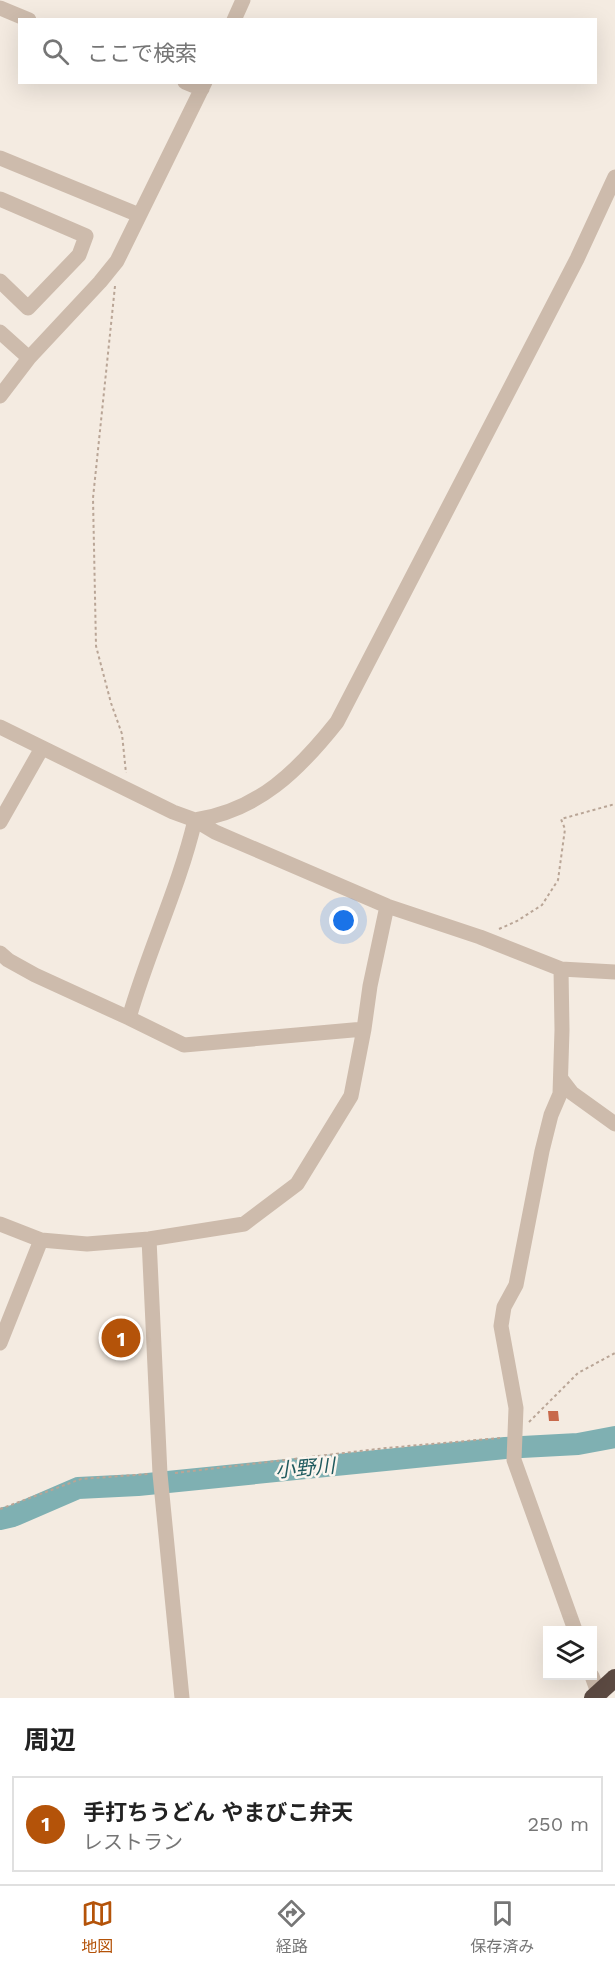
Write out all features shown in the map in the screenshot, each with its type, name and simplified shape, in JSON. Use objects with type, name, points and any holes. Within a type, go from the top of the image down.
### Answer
[{"type":"highway","points":[[597,1696],[615,1678]]},
{"type":"street","points":[[235,18],[243,0]]},
{"type":"street","points":[[0,8],[24,18]]},
{"type":"street","points":[[0,396],[29,358],[117,261],[203,86]]},
{"type":"street","points":[[0,158],[139,215]]},
{"type":"street","points":[[195,820],[239,809],[285,780],[312,754],[338,722],[577,259],[615,177]]},
{"type":"street","points":[[0,199],[86,236],[79,255],[28,308],[0,281]]},
{"type":"street","points":[[0,332],[29,358]]},
{"type":"street","points":[[0,727],[195,820],[215,832],[387,906],[480,937],[561,969],[615,972]]},
{"type":"street","points":[[0,822],[42,748]]},
{"type":"street","points":[[129,1018],[167,911],[195,820]]},
{"type":"street","points":[[0,1224],[41,1240],[87,1245],[149,1239],[244,1224],[297,1184],[351,1096],[370,986],[387,906]]},
{"type":"street","points":[[0,953],[35,975],[184,1045],[364,1029]]},
{"type":"street","points":[[561,969],[562,1080],[560,1094],[551,1115],[542,1151],[518,1277],[504,1307],[501,1326],[516,1407],[514,1460],[574,1626]]},
{"type":"street","points":[[562,1080],[572,1093],[615,1124]]},
{"type":"street","points":[[149,1239],[160,1474],[182,1698]]},
{"type":"street","points":[[0,1343],[41,1240]]},
{"type":"street","points":[[593,1680],[597,1696]]},
{"type":"path","points":[[115,285],[93,498],[95,623],[96,646],[122,734],[125,788]]},
{"type":"path","points":[[480,937],[517,921],[542,905],[558,880],[565,829],[561,819],[615,804]]},
{"type":"path","points":[[0,1509],[81,1479],[160,1474],[386,1448],[515,1437],[578,1373],[615,1353]]},
{"type":"water","points":[[615,1432],[615,1441],[579,1448],[577,1440]]},
{"type":"building","points":[[133,1330],[134,1344],[108,1347],[107,1332]]},
{"type":"building","points":[[548,1411],[558,1411],[559,1421],[549,1421]]},
{"type":"waterway","name":"小野川","points":[[0,1519],[13,1516],[78,1488],[138,1485],[505,1448],[578,1444],[615,1437]]},
{"type":"place","name":"手打ちうどん やまびこ弁天","points":[[121,1338]]}]
